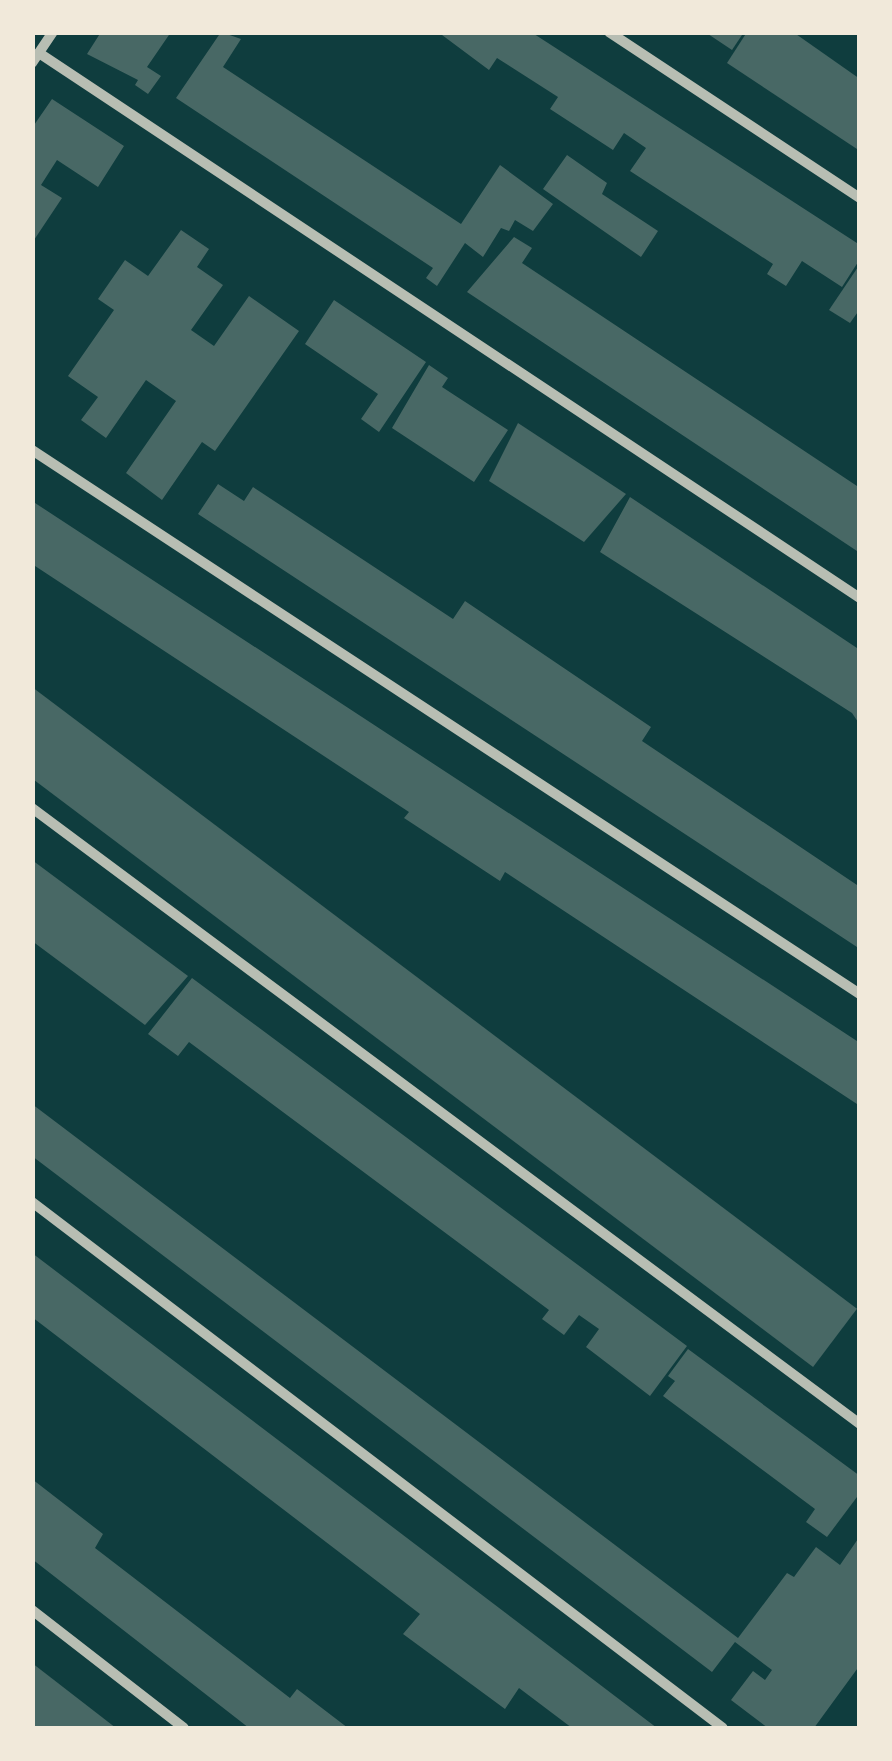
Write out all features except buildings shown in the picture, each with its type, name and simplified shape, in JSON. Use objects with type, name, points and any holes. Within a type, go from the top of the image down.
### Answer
[{"type":"street","points":[[53,32],[36,58],[860,598]]},
{"type":"street","points":[[610,32],[860,198]]},
{"type":"street","points":[[32,450],[860,994]]},
{"type":"street","points":[[32,808],[860,1424]]},
{"type":"street","points":[[32,1202],[723,1728]]},
{"type":"street","points":[[32,1610],[184,1728]]}]
